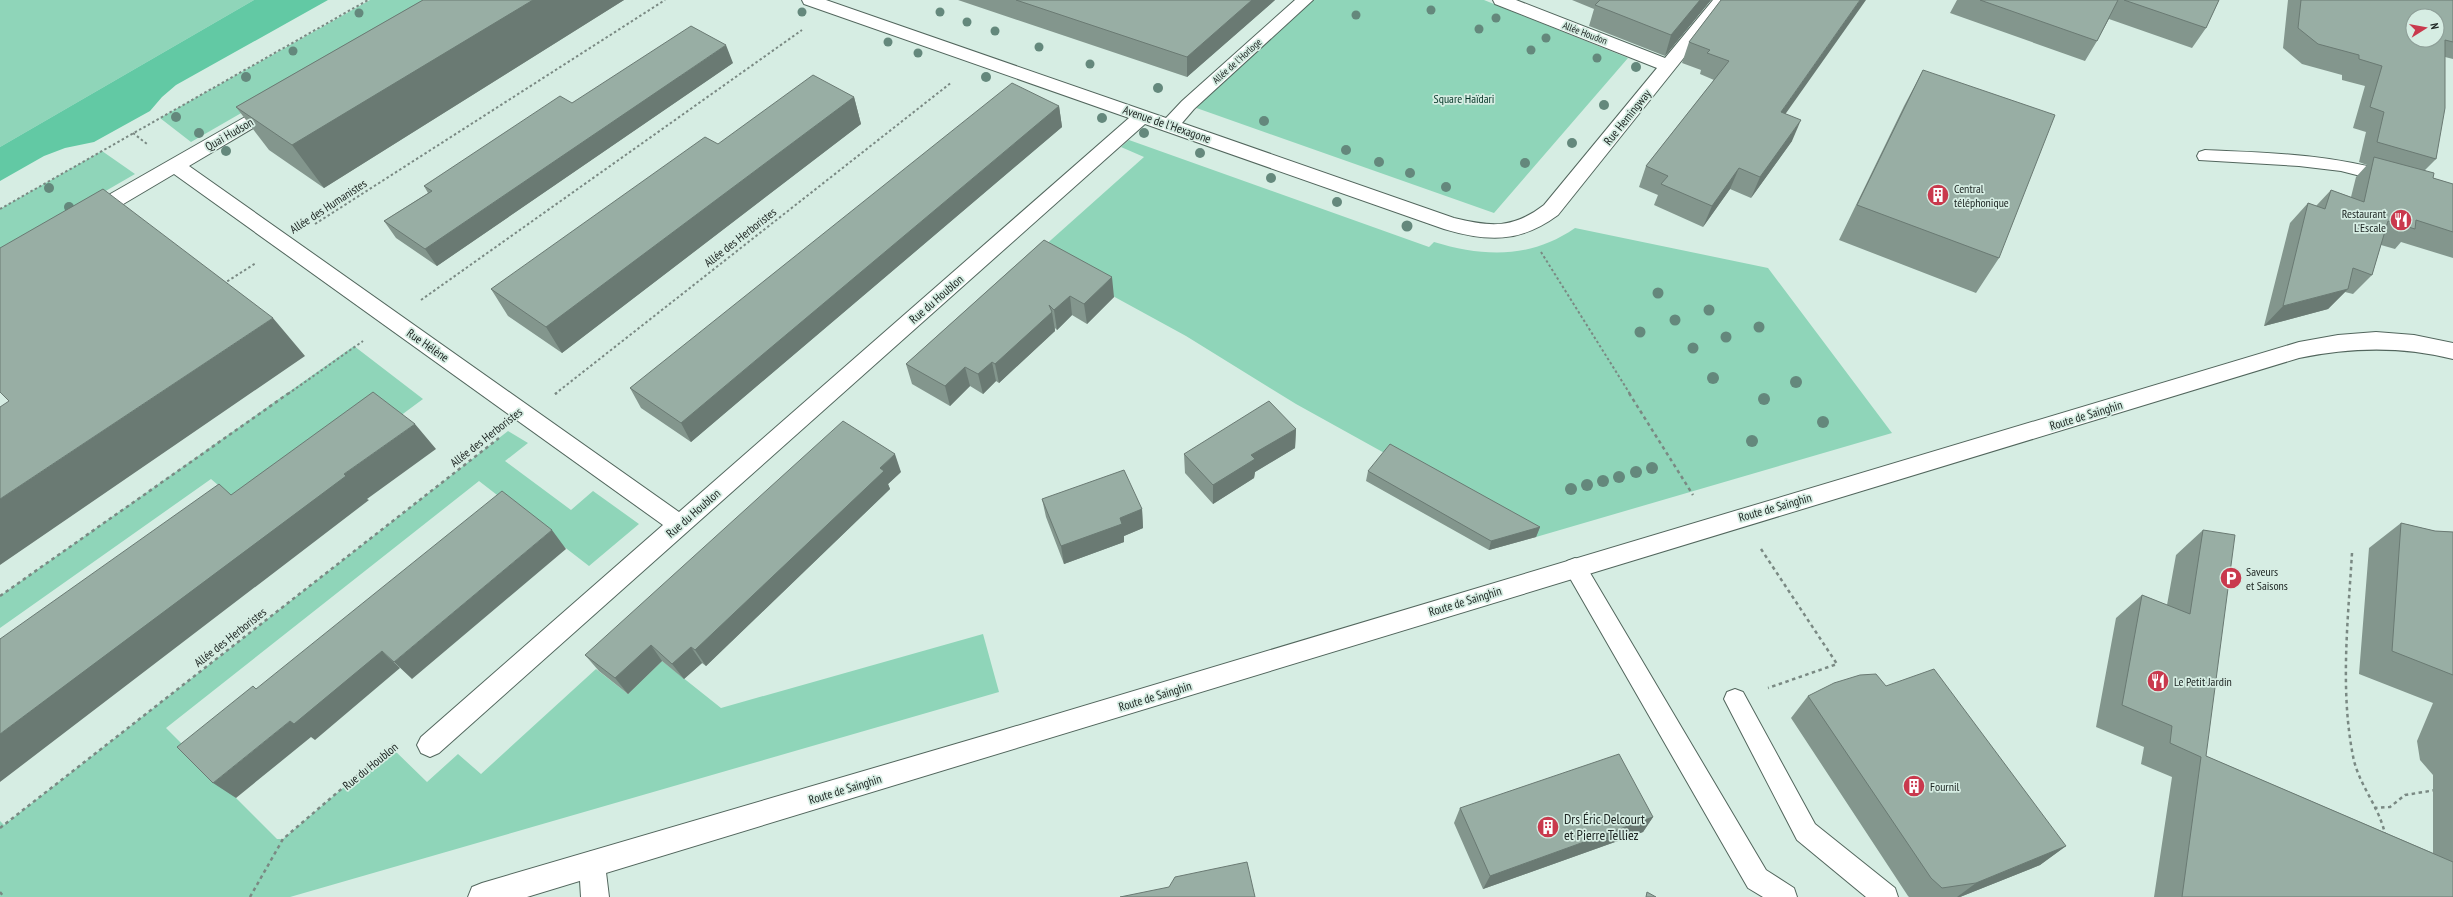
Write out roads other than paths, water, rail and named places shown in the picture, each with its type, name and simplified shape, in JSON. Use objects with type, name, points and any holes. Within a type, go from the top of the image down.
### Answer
[{"type":"street","name":"Avenue de l'Hexagone","points":[[810,0],[1143,116],[1171,124],[1451,224],[1491,232],[1507,232],[1526,228]]},
{"type":"street","name":"Allée de l'Horloge","points":[[1171,124],[1188,105],[1305,0]]},
{"type":"street","name":"Allée Houdon","points":[[1501,0],[1669,66]]},
{"type":"street","name":"Rue Hemingway","points":[[1526,228],[1551,210],[1722,0]]},
{"type":"street","name":"Quai Hudson","points":[[74,224],[286,101]]},
{"type":"street","name":"Rue du Houblon","points":[[430,745],[1143,116]]},
{"type":"street","name":"Rue Hélène","points":[[176,166],[680,525]]},
{"type":"street","name":"Route de Sainghin","points":[[482,897],[993,745],[1575,567],[2299,350],[2327,343],[2390,339],[2432,344],[2453,351]]},
{"type":"street","points":[[592,864],[595,897]]},
{"type":"lane","points":[[2204,156],[2299,160],[2341,165],[2404,182]]},
{"type":"lane","points":[[1575,567],[1757,879],[1785,897]]},
{"type":"lane","points":[[1735,700],[1806,832],[1886,897]]},
{"type":"place","name":"Central téléphonique","points":[[1938,195]]},
{"type":"place","name":"Restaurant L'Escale","points":[[2401,220]]},
{"type":"place","name":"Saveurs et Saisons","points":[[2231,578]]},
{"type":"place","name":"Le Petit Jardin","points":[[2158,681]]},
{"type":"place","name":"Fournil","points":[[1914,786]]},
{"type":"place","name":"Drs Éric Delcourt et Pierre Telliez","points":[[1548,827]]},
{"type":"park label","name":"Square Haïdari","points":[[1464,98]]}]
